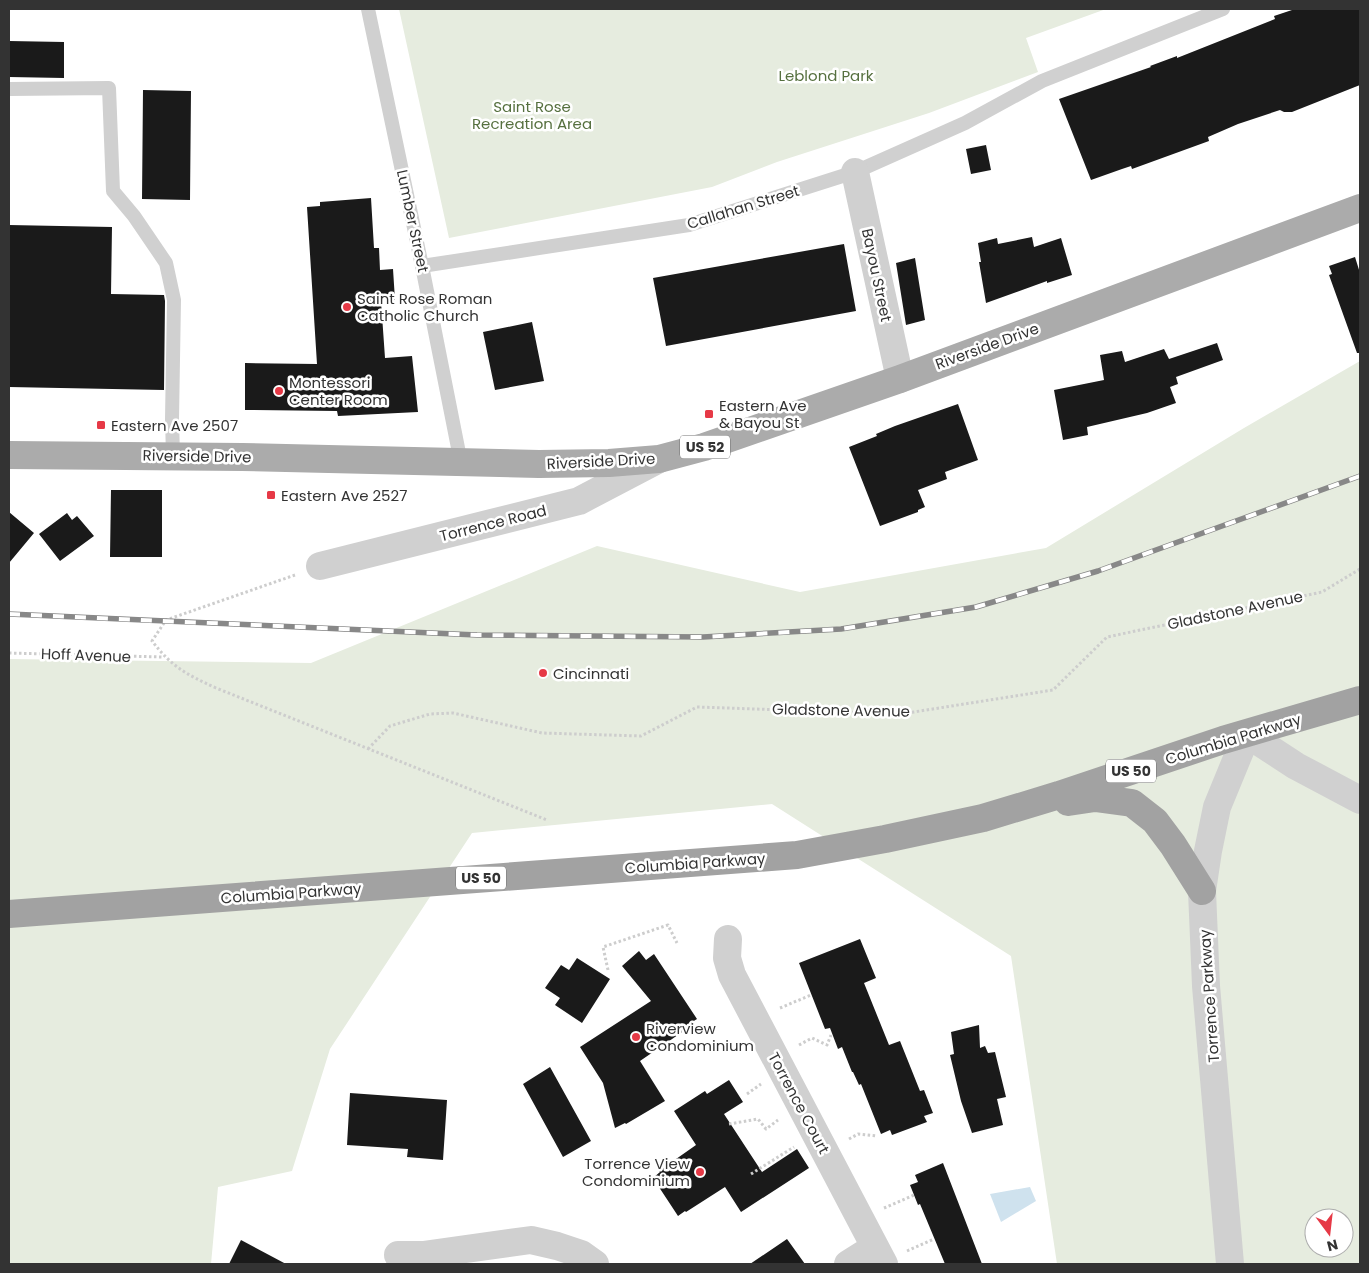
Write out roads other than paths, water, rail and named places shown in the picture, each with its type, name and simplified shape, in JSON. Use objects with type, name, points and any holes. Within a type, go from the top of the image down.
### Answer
[{"type":"highway","name":"Columbia Parkway","points":[[9,914],[797,855],[894,838],[983,818],[1246,734],[1360,700]]},
{"type":"highway","points":[[1015,809],[1095,798],[1132,803],[1155,821],[1173,845],[1202,891]]},
{"type":"main road","name":"Riverside Drive","points":[[9,455],[174,456],[460,463],[610,463],[658,459],[704,447],[900,379],[1360,208]]},
{"type":"street","name":"Bayou Street","points":[[855,172],[900,379]]},
{"type":"street","name":"Torrence Road","points":[[320,566],[579,502],[658,459]]},
{"type":"street","points":[[1246,734],[1296,766],[1360,800]]},
{"type":"street","name":"Torrence Parkway","points":[[1230,1264],[1206,986],[1202,891],[1217,807],[1246,734]]},
{"type":"street","name":"Torrence Court","points":[[728,939],[727,958],[732,975],[888,1254]]},
{"type":"street","points":[[398,1255],[423,1255],[531,1240],[558,1246],[581,1254],[595,1264]]},
{"type":"street","points":[[848,1264],[888,1254]]},
{"type":"lane","name":"Lumber Street","points":[[368,9],[422,266],[460,463]]},
{"type":"lane","name":"Callahan Street","points":[[422,266],[689,225],[855,172],[965,123],[1042,81],[1223,9]]},
{"type":"lane","points":[[9,89],[109,88],[113,191],[134,216],[166,263],[174,300],[174,456]]},
{"type":"water","points":[[1030,1187],[1036,1201],[1001,1222],[990,1194]]},
{"type":"railway","points":[[9,614],[477,635],[703,637],[841,629],[976,607],[1098,571],[1360,476]]},
{"type":"place","name":"Saint Rose Roman Catholic Church","points":[[347,307]]},
{"type":"place","name":"Montessori Center Room","points":[[279,391]]},
{"type":"place","name":"Eastern Ave & Bayou St","points":[[709,414]]},
{"type":"place","name":"Eastern Ave 2507","points":[[101,425]]},
{"type":"place","name":"Eastern Ave 2527","points":[[271,495]]},
{"type":"place","name":"Cincinnati","points":[[543,673]]},
{"type":"place","name":"Riverview Condominium","points":[[636,1037]]},
{"type":"place","name":"Torrence View Condominium","points":[[700,1172]]},
{"type":"park label","name":"Leblond Park","points":[[826,75]]},
{"type":"park label","name":"Saint Rose Recreation Area","points":[[532,114]]}]
